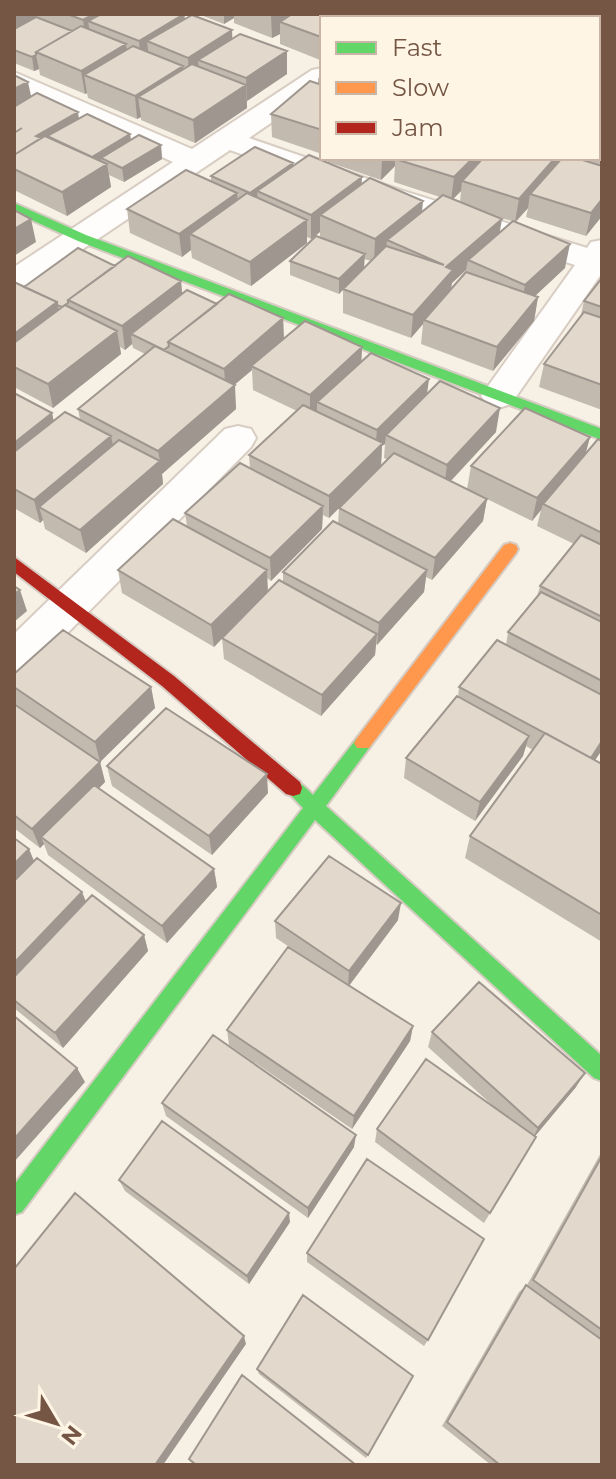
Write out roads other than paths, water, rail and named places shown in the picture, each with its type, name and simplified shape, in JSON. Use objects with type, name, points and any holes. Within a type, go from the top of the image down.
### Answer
[{"type":"street","points":[[293,66],[320,75]]},
{"type":"street","points":[[14,281],[320,77]]},
{"type":"street","points":[[14,80],[194,161]]},
{"type":"street","points":[[225,139],[386,195],[599,258],[499,396]]},
{"type":"street","points":[[14,207],[82,238],[602,435]]},
{"type":"street","points":[[14,660],[238,438]]},
{"type":"street","points":[[14,1204],[510,549]]},
{"type":"street","points":[[14,563],[72,604],[314,808],[602,1070]]}]
